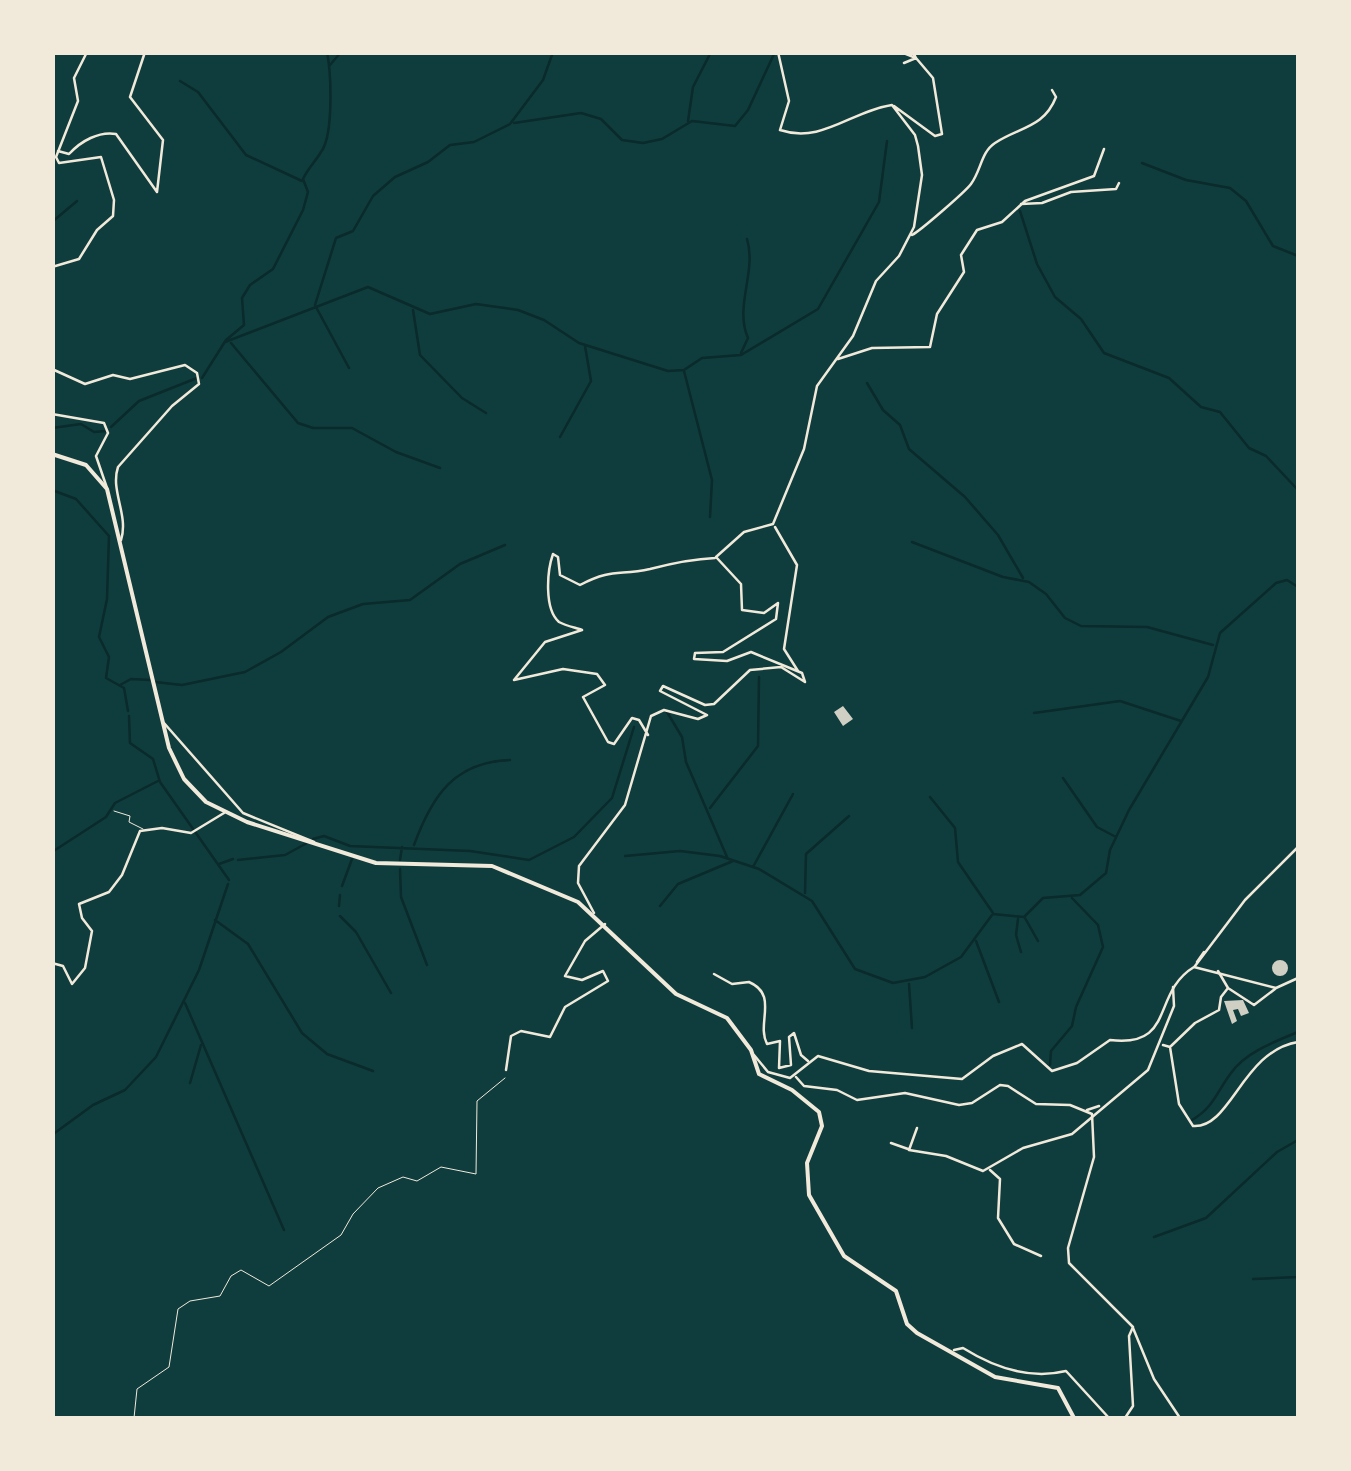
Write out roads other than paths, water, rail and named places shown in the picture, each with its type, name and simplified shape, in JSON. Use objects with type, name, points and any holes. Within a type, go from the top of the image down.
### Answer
[{"type":"main road","points":[[52,454],[86,464],[107,489],[164,723],[184,779],[224,813],[389,865],[492,866],[594,914],[676,994],[728,1018],[751,1050],[760,1074],[792,1090],[822,1117],[807,1163],[809,1195],[844,1256],[896,1291],[907,1324],[996,1377],[1058,1388],[1074,1418]]},
{"type":"street","points":[[52,266],[80,259],[97,230],[113,216],[114,200],[101,157],[59,163],[56,151],[78,101],[72,85],[87,52]]},
{"type":"street","points":[[56,151],[70,154],[78,144],[106,132],[116,134],[157,192],[163,140],[130,97],[145,52]]},
{"type":"street","points":[[778,52],[789,100],[780,130],[822,133],[860,111],[892,106],[935,136],[942,134],[933,78],[914,55],[901,52]]},
{"type":"street","points":[[904,64],[914,55]]},
{"type":"street","points":[[910,236],[924,229],[945,204],[971,184],[993,144],[1032,127],[1046,114],[1056,97],[1052,90]]},
{"type":"street","points":[[773,524],[803,451],[817,386],[861,323],[876,281],[900,256],[910,236],[922,175],[918,146],[915,135],[892,106]]},
{"type":"street","points":[[836,359],[872,348],[930,347],[937,314],[964,272],[961,255],[977,230],[1002,222],[1021,204],[1094,176],[1104,150]]},
{"type":"street","points":[[1021,204],[1042,203],[1071,192],[1116,189],[1119,184]]},
{"type":"street","points":[[52,369],[85,384],[113,375],[142,377],[185,365],[197,374],[200,384],[172,406],[116,473],[125,528],[121,541]]},
{"type":"street","points":[[52,414],[104,424],[108,433],[96,456],[107,489]]},
{"type":"street","points":[[648,736],[639,720],[632,718],[614,744],[608,742],[583,697],[605,685],[597,674],[563,669],[514,680],[546,642],[582,630],[560,622],[553,613],[548,567],[553,554],[558,557],[560,574],[580,585],[606,571],[646,570],[678,560],[716,557],[744,532],[773,524]]},
{"type":"street","points":[[773,524],[797,565],[784,649],[799,672]]},
{"type":"street","points":[[594,914],[578,883],[579,866],[626,805],[652,716],[664,710],[698,719],[707,715],[669,698],[660,691],[663,686],[704,705],[714,704],[750,670],[782,668],[805,682],[804,674],[751,652],[727,661],[694,659],[695,653],[722,652],[779,614],[778,602],[764,613],[742,610],[741,584],[716,557]]},
{"type":"street","points":[[164,723],[243,814],[315,842]]},
{"type":"street","points":[[52,964],[63,966],[70,984],[85,968],[92,931],[82,918],[79,904],[109,892],[126,866],[132,840],[143,829],[197,830],[224,813]]},
{"type":"street","points":[[796,1076],[808,1061],[818,1056],[869,1071],[962,1079],[992,1056],[1022,1044],[1052,1071],[1077,1063],[1110,1040],[1143,1038],[1159,1022],[1173,987],[1194,967],[1245,900],[1298,847]]},
{"type":"street","points":[[506,1070],[511,1036],[521,1031],[550,1037],[565,1007],[608,981],[604,971],[582,980],[565,976],[584,942],[605,924]]},
{"type":"street","points":[[1194,967],[1204,952]]},
{"type":"street","points":[[1194,967],[1276,988]]},
{"type":"street","points":[[1218,971],[1228,988],[1254,1005],[1298,978]]},
{"type":"street","points":[[714,974],[732,984],[749,982],[763,995],[767,1011],[761,1032],[766,1044],[780,1041],[778,1068],[791,1065],[789,1038],[794,1033],[801,1056],[808,1061]]},
{"type":"street","points":[[890,1143],[946,1156],[982,1171],[1023,1148],[1072,1134],[1148,1070],[1162,1044],[1174,1006],[1173,987]]},
{"type":"street","points":[[1170,1047],[1194,1023],[1220,1010],[1220,997],[1228,988]]},
{"type":"street","points":[[1170,1047],[1178,1104],[1193,1126],[1200,1126],[1221,1115],[1265,1056],[1298,1042]]},
{"type":"street","points":[[1162,1044],[1170,1047]]},
{"type":"street","points":[[751,1050],[768,1072],[796,1076],[804,1086],[837,1090],[857,1100],[905,1094],[959,1105],[1000,1085],[1036,1104],[1086,1110],[1102,1107]]},
{"type":"street","points":[[1086,1110],[1092,1114]]},
{"type":"street","points":[[1092,1114],[1094,1157],[1068,1248],[1069,1262],[1133,1326],[1154,1380],[1180,1418]]},
{"type":"street","points":[[909,1150],[917,1128]]},
{"type":"street","points":[[988,1168],[1000,1179],[998,1218],[1009,1238],[1041,1256]]},
{"type":"street","points":[[1125,1418],[1133,1406],[1129,1382],[1133,1326]]},
{"type":"street","points":[[950,1353],[963,1348],[984,1361],[1029,1375],[1066,1371],[1109,1418]]},
{"type":"lane","points":[[114,811],[130,816],[129,822],[143,829]]},
{"type":"waterway","points":[[202,378],[226,340],[244,325],[242,298],[250,285],[273,269],[303,210],[308,192],[303,179],[321,152],[328,132],[327,52]]},
{"type":"waterway","points":[[330,65],[341,52]]},
{"type":"waterway","points":[[315,305],[336,238],[353,231],[373,196],[395,177],[428,162],[450,145],[474,142],[510,124],[543,80],[553,52]]},
{"type":"waterway","points":[[688,121],[693,87],[711,52]]},
{"type":"waterway","points":[[514,123],[581,113],[601,119],[622,140],[643,143],[662,139],[692,121],[735,126],[748,110],[774,54]]},
{"type":"waterway","points":[[180,81],[198,92],[246,155],[302,181]]},
{"type":"waterway","points":[[225,342],[368,287],[430,314],[476,304],[518,310],[544,320],[579,343],[668,371],[684,370],[702,358],[741,355],[818,309],[879,202],[887,141]]},
{"type":"waterway","points":[[1142,163],[1186,180],[1230,188],[1246,201],[1273,246],[1298,256]]},
{"type":"waterway","points":[[52,222],[77,201]]},
{"type":"waterway","points":[[1020,211],[1037,264],[1055,297],[1081,319],[1104,353],[1169,378],[1201,407],[1220,412],[1249,448],[1266,456],[1298,490]]},
{"type":"waterway","points":[[741,353],[748,338],[743,314],[749,264],[747,239]]},
{"type":"waterway","points":[[316,307],[349,368]]},
{"type":"waterway","points":[[413,310],[420,355],[462,398],[486,413]]},
{"type":"waterway","points":[[231,343],[298,423],[313,428],[352,428],[396,452],[440,468]]},
{"type":"waterway","points":[[560,437],[591,381],[585,346]]},
{"type":"waterway","points":[[684,371],[712,480],[710,517]]},
{"type":"waterway","points":[[111,427],[139,401],[197,378]]},
{"type":"waterway","points":[[867,383],[883,410],[900,425],[909,449],[965,497],[998,535],[1023,578]]},
{"type":"waterway","points":[[52,428],[81,424],[94,432],[106,431]]},
{"type":"waterway","points":[[52,490],[76,499],[109,536],[107,599],[99,637],[109,657],[106,678],[124,688],[128,711]]},
{"type":"waterway","points":[[912,542],[1003,577],[1029,582],[1046,594],[1065,618],[1081,626],[1147,627],[1213,645]]},
{"type":"waterway","points":[[155,682],[182,685],[245,672],[281,652],[328,617],[363,604],[410,600],[460,564],[505,545]]},
{"type":"waterway","points":[[993,914],[1024,917],[1043,898],[1080,895],[1106,873],[1110,850],[1129,810],[1208,677],[1220,633],[1276,583],[1287,580],[1298,587]]},
{"type":"waterway","points":[[710,808],[758,746],[759,677]]},
{"type":"waterway","points":[[120,685],[131,679],[150,680]]},
{"type":"waterway","points":[[1034,713],[1120,701],[1181,721]]},
{"type":"waterway","points":[[667,712],[682,737],[686,762],[727,857]]},
{"type":"waterway","points":[[129,716],[130,743],[153,759],[160,782],[229,880]]},
{"type":"waterway","points":[[313,839],[324,836],[350,846],[470,851],[529,860],[574,837],[612,798],[634,727]]},
{"type":"waterway","points":[[414,845],[429,811],[448,785],[474,767],[510,760]]},
{"type":"waterway","points":[[1063,778],[1097,827],[1116,837]]},
{"type":"waterway","points":[[52,852],[106,817],[115,803],[158,781]]},
{"type":"waterway","points":[[753,867],[793,794]]},
{"type":"waterway","points":[[930,797],[955,828],[958,862],[993,913]]},
{"type":"waterway","points":[[805,893],[806,854],[849,816]]},
{"type":"waterway","points":[[238,860],[285,855],[307,843]]},
{"type":"waterway","points":[[400,860],[402,847]]},
{"type":"waterway","points":[[625,856],[680,851],[720,856],[759,869],[812,901],[855,969],[893,983],[925,977],[961,957],[992,915]]},
{"type":"waterway","points":[[219,864],[233,859]]},
{"type":"waterway","points":[[342,886],[352,859]]},
{"type":"waterway","points":[[660,906],[678,884],[733,861]]},
{"type":"waterway","points":[[400,869],[401,897],[427,965]]},
{"type":"waterway","points":[[52,1135],[93,1105],[125,1090],[156,1057],[199,970],[228,884]]},
{"type":"waterway","points":[[339,906],[340,895]]},
{"type":"waterway","points":[[1050,1065],[1051,1051],[1072,1026],[1076,1007],[1103,947],[1098,925],[1072,898]]},
{"type":"waterway","points":[[340,916],[356,932],[391,993]]},
{"type":"waterway","points":[[1025,918],[1038,941]]},
{"type":"waterway","points":[[1018,919],[1016,935],[1021,952]]},
{"type":"waterway","points":[[215,920],[248,944],[302,1033],[327,1054],[373,1071]]},
{"type":"waterway","points":[[976,941],[999,1002]]},
{"type":"waterway","points":[[909,984],[912,1028]]},
{"type":"waterway","points":[[185,1003],[284,1230]]},
{"type":"waterway","points":[[1192,1120],[1210,1105],[1245,1059],[1298,1032]]},
{"type":"waterway","points":[[190,1083],[201,1045]]},
{"type":"waterway","points":[[1154,1237],[1206,1218],[1277,1152],[1298,1140]]},
{"type":"waterway","points":[[1253,1279],[1298,1277]]}]
